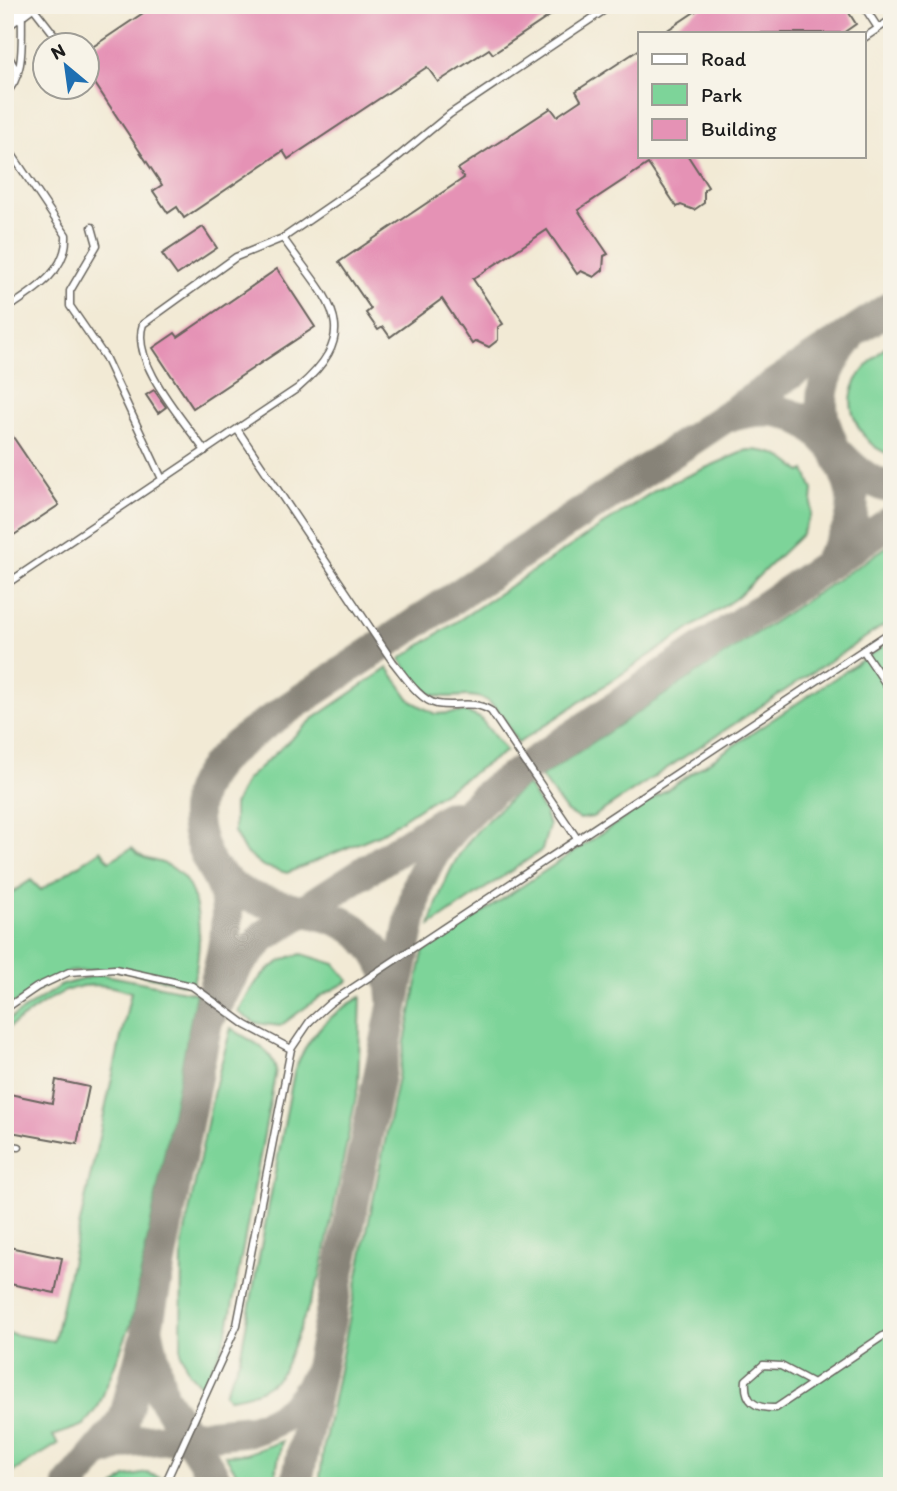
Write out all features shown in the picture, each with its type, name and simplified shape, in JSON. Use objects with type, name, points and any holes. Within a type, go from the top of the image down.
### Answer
[{"type":"street","points":[[5,25],[32,5]]},
{"type":"lane","points":[[32,5],[52,32]]},
{"type":"lane","points":[[205,451],[143,359],[139,335],[143,324],[236,257],[283,239],[383,169],[450,114],[612,5]]},
{"type":"lane","points":[[863,5],[878,28]]},
{"type":"lane","points":[[5,33],[22,15]]},
{"type":"lane","points":[[5,103],[21,62],[22,15]]},
{"type":"lane","points":[[866,37],[892,19]]},
{"type":"lane","points":[[5,50],[18,72]]},
{"type":"lane","points":[[5,94],[12,88]]},
{"type":"lane","points":[[5,144],[66,235],[67,249],[56,270],[40,288],[5,310]]},
{"type":"lane","points":[[92,227],[97,245],[70,291],[70,306],[105,358],[162,479]]},
{"type":"lane","points":[[5,585],[298,388],[319,370],[333,350],[337,326],[327,302],[283,239]]},
{"type":"lane","points":[[237,429],[393,662],[419,692],[436,704],[479,704],[491,711],[578,840]]},
{"type":"lane","points":[[164,1486],[237,1325],[291,1049],[310,1021],[330,1003],[892,631]]},
{"type":"lane","points":[[863,650],[892,693]]},
{"type":"lane","points":[[5,1009],[37,987],[69,972],[93,968],[115,969],[192,986],[215,1005],[291,1049]]},
{"type":"lane","points":[[5,1145],[19,1147]]},
{"type":"lane","points":[[813,1383],[781,1366],[763,1366],[752,1372],[746,1380],[745,1391],[751,1404],[762,1409],[776,1408],[892,1330]]},
{"type":"green space","points":[[892,341],[892,455],[877,448],[866,438],[853,414],[851,402],[853,390],[864,369]]},
{"type":"green space","points":[[747,450],[776,455],[801,472],[805,470],[813,490],[811,514],[802,534],[736,598],[518,743],[502,716],[489,702],[482,698],[444,697],[429,693],[400,659],[657,489]]},
{"type":"green space","points":[[892,543],[892,620],[593,817],[580,819],[567,812],[541,777]]},
{"type":"green space","points":[[892,640],[892,1486],[319,1486],[324,1444],[423,952]]},
{"type":"green space","points":[[388,668],[411,701],[435,714],[466,712],[480,718],[506,751],[380,834],[287,873],[263,866],[245,852],[234,832],[234,805],[246,780],[313,719]]},
{"type":"green space","points":[[527,784],[545,813],[549,826],[542,850],[430,926],[446,880],[465,846],[491,817]]},
{"type":"green space","points":[[132,848],[142,857],[174,869],[191,892],[196,907],[199,940],[192,986],[115,969],[69,972],[5,1009],[5,897],[31,880],[41,890],[101,850],[109,861]]},
{"type":"green space","points":[[302,954],[335,964],[349,981],[321,996],[280,1026],[255,1023],[238,1012],[263,974],[280,962]]},
{"type":"green space","points":[[100,974],[196,993],[131,1324],[99,1405],[84,1425],[53,1436],[58,1444],[5,1477],[5,1333],[54,1341],[131,992],[93,985],[78,987],[50,999],[5,1030],[5,1022],[60,986]]},
{"type":"green space","points":[[361,997],[358,1087],[320,1277],[283,1371],[259,1390],[229,1398],[224,1394],[240,1358],[294,1072],[305,1048],[320,1028],[338,1011]]},
{"type":"green space","points":[[231,1028],[264,1049],[276,1070],[229,1323],[221,1350],[202,1387],[189,1373],[181,1354],[182,1246],[213,1094]]},
{"type":"green space","points":[[282,1441],[273,1486],[245,1486],[225,1455],[246,1454]]},
{"type":"green space","points":[[147,1473],[182,1486],[115,1486],[126,1477]]},
{"type":"building","points":[[155,5],[566,5],[493,54],[489,49],[438,82],[427,67],[288,159],[283,151],[184,218],[177,207],[168,213],[153,191],[162,185],[102,94],[102,41]]},
{"type":"building","points":[[705,5],[844,5],[856,24],[844,32],[664,32]]},
{"type":"building","points":[[638,50],[638,158],[689,158],[708,187],[704,190],[704,203],[694,210],[681,205],[677,207],[648,164],[578,210],[608,254],[604,256],[603,270],[594,277],[581,271],[577,274],[547,230],[473,279],[503,324],[498,327],[498,340],[489,347],[476,341],[472,344],[442,299],[390,337],[383,327],[378,330],[366,313],[371,309],[339,262],[464,178],[458,169],[551,108],[557,116],[581,100],[576,91]]},
{"type":"building","points":[[203,227],[217,248],[177,275],[162,254]]},
{"type":"building","points":[[277,269],[315,327],[193,408],[153,348],[175,333],[178,337]]},
{"type":"building","points":[[154,390],[166,407],[158,413],[146,395]]},
{"type":"building","points":[[5,425],[59,505],[5,541]]},
{"type":"building","points":[[56,1080],[89,1087],[77,1144],[5,1131],[5,1093],[52,1103]]},
{"type":"building","points":[[9,1247],[62,1258],[55,1293],[5,1283]]},
{"type":"taxiway","points":[[207,1021],[222,952],[227,911],[222,887],[204,851],[197,826],[197,804],[203,785],[213,768],[244,739],[281,713],[892,306]]},
{"type":"taxiway","points":[[829,560],[842,541],[853,509],[848,480],[823,418],[823,394],[834,360],[848,340]]},
{"type":"taxiway","points":[[731,416],[762,410],[787,413],[806,423],[870,479],[892,488]]},
{"type":"taxiway","points":[[296,1486],[418,884],[432,856],[460,821],[494,789],[892,521]]},
{"type":"taxiway","points":[[214,1476],[162,1396],[147,1328],[207,1021],[238,965],[264,936],[451,816]]},
{"type":"taxiway","points":[[215,870],[233,887],[248,896],[324,916],[356,930],[380,958],[390,978],[393,998]]},
{"type":"taxiway","points":[[69,1486],[124,1420],[144,1343]]},
{"type":"taxiway","points":[[97,1453],[128,1442],[262,1427],[296,1406],[314,1380]]}]
